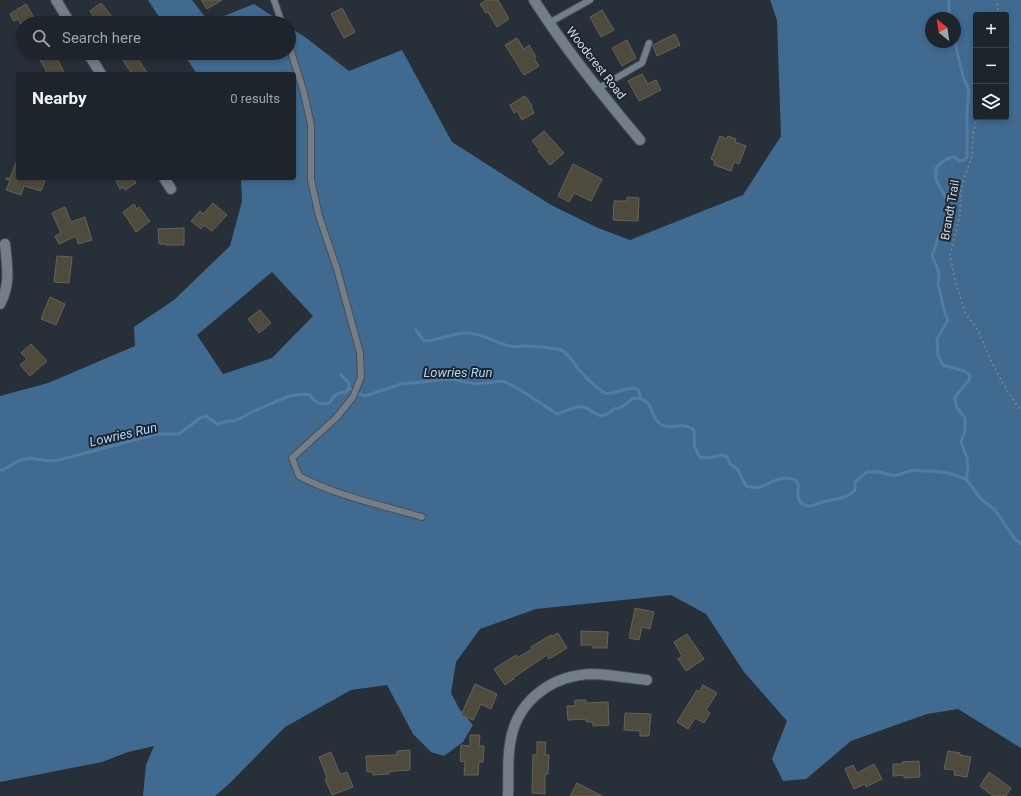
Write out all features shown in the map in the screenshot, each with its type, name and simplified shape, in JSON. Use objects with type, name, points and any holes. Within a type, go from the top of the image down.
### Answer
[{"type":"street","points":[[56,0],[66,16]]},
{"type":"street","name":"Woodcrest Road","points":[[534,0],[597,89],[640,140]]},
{"type":"street","points":[[92,60],[100,72]]},
{"type":"street","points":[[165,180],[171,189]]},
{"type":"street","points":[[0,304],[5,295],[8,282],[5,244]]},
{"type":"street","points":[[508,796],[510,744],[513,733],[518,719],[525,707],[544,687],[566,679],[595,674],[647,680]]},
{"type":"lane","points":[[274,0],[280,16]]},
{"type":"lane","points":[[549,23],[590,0]]},
{"type":"lane","points":[[597,89],[642,63],[649,43]]},
{"type":"lane","points":[[294,60],[304,93],[311,125],[312,180],[323,231],[336,269],[360,353],[361,377],[353,397],[336,418],[292,458],[299,476],[310,482],[333,492],[422,517]]},
{"type":"path","points":[[997,0],[997,12]]},
{"type":"path","name":"Brandt Trail","points":[[976,120],[973,134],[972,156],[961,188],[960,215],[950,255],[956,284],[965,312],[978,332],[1007,391],[1021,411]]},
{"type":"shaded area","points":[[148,0],[192,0],[204,16],[158,16]]},
{"type":"shaded area","points":[[770,0],[1021,0],[1021,748],[958,709],[927,714],[851,741],[806,779],[783,781],[772,759],[787,721],[744,672],[706,614],[671,595],[536,609],[480,629],[456,662],[451,693],[460,710],[473,725],[463,742],[444,756],[431,752],[413,734],[387,685],[351,690],[285,727],[228,785],[215,796],[143,796],[146,765],[154,746],[128,752],[102,762],[0,782],[0,396],[48,383],[135,346],[134,327],[174,300],[230,246],[242,201],[241,180],[296,180],[296,72],[196,72],[188,60],[296,60],[296,31],[349,71],[402,50],[452,142],[551,205],[598,228],[630,240],[743,195],[781,136],[777,20]],"holes":[[[272,272],[313,316],[272,358],[223,374],[197,335]]]},
{"type":"shaded area","points":[[254,4],[272,16],[224,16]]},
{"type":"building","points":[[201,0],[222,0],[207,9]]},
{"type":"building","points":[[487,0],[498,0],[509,19],[497,27],[488,12],[486,13],[480,4]]},
{"type":"building","points":[[101,3],[111,16],[93,16],[90,11]]},
{"type":"building","points":[[26,4],[33,16],[16,16],[16,20],[14,21],[10,14]]},
{"type":"building","points":[[342,8],[355,32],[344,38],[331,14]]},
{"type":"building","points":[[602,10],[614,30],[601,37],[590,17]]},
{"type":"building","points":[[675,34],[680,45],[657,56],[653,45]]},
{"type":"building","points":[[517,38],[524,49],[529,45],[539,66],[524,75],[505,45]]},
{"type":"building","points":[[627,40],[636,58],[622,66],[612,48]]},
{"type":"building","points":[[40,60],[58,60],[64,72],[47,72]]},
{"type":"building","points":[[123,60],[139,60],[147,72],[131,72]]},
{"type":"building","points":[[642,74],[648,84],[656,80],[661,90],[639,101],[628,81]]},
{"type":"building","points":[[524,96],[532,106],[531,107],[534,113],[522,120],[517,111],[514,113],[510,105]]},
{"type":"building","points":[[544,131],[564,153],[550,165],[532,141]]},
{"type":"building","points":[[720,136],[727,139],[728,136],[736,139],[735,142],[746,146],[739,164],[734,162],[731,171],[714,165],[715,161],[711,159]]},
{"type":"building","points":[[16,163],[16,180],[45,180],[41,191],[24,186],[21,195],[6,190],[10,181],[6,178],[10,178]]},
{"type":"building","points":[[573,164],[602,179],[591,201],[574,193],[569,202],[558,196]]},
{"type":"building","points":[[134,180],[136,183],[125,190],[123,187],[120,189],[116,181]]},
{"type":"building","points":[[627,197],[639,198],[638,221],[613,220],[614,201],[627,201]]},
{"type":"building","points":[[213,203],[227,215],[212,231],[204,225],[201,229],[191,221],[200,211],[203,214]]},
{"type":"building","points":[[134,204],[137,209],[139,207],[150,221],[136,232],[123,212]]},
{"type":"building","points":[[65,207],[71,222],[85,217],[92,240],[78,244],[76,236],[59,244],[55,236],[61,233],[52,213]]},
{"type":"building","points":[[184,228],[184,245],[159,244],[158,229]]},
{"type":"building","points":[[57,256],[72,257],[69,283],[54,282]]},
{"type":"building","points":[[50,297],[65,304],[56,325],[41,319]]},
{"type":"building","points":[[260,310],[271,323],[259,333],[248,319]]},
{"type":"building","points":[[31,344],[47,361],[30,376],[20,365],[27,359],[21,353]]},
{"type":"building","points":[[635,608],[654,612],[650,629],[642,627],[639,640],[629,638]]},
{"type":"building","points":[[581,631],[608,632],[607,648],[593,648],[593,645],[581,645]]},
{"type":"building","points":[[558,633],[567,648],[549,659],[547,655],[505,685],[494,669],[516,655],[517,658],[532,649],[531,647],[551,635],[552,636]]},
{"type":"building","points":[[687,634],[704,659],[686,671],[678,659],[682,656],[674,642]]},
{"type":"building","points":[[475,684],[497,694],[491,709],[481,704],[473,720],[461,715]]},
{"type":"building","points":[[703,685],[717,693],[706,710],[710,713],[704,723],[695,718],[688,729],[677,722],[697,690],[699,692]]},
{"type":"building","points":[[575,700],[586,700],[586,703],[608,702],[609,725],[593,726],[593,722],[586,722],[586,719],[568,720],[567,706],[575,706]]},
{"type":"building","points":[[625,713],[651,714],[649,736],[640,736],[640,731],[624,730]]},
{"type":"building","points":[[470,735],[480,735],[479,746],[484,746],[483,762],[479,762],[478,775],[464,775],[465,762],[460,761],[461,745],[470,746]]},
{"type":"building","points":[[537,742],[546,742],[545,755],[549,755],[548,774],[545,774],[545,794],[532,793],[533,755],[537,755]]},
{"type":"building","points":[[410,750],[410,770],[373,775],[373,772],[367,772],[366,756],[397,755],[397,751]]},
{"type":"building","points":[[948,751],[971,757],[967,777],[954,775],[955,770],[944,769]]},
{"type":"building","points":[[331,752],[340,774],[347,772],[353,787],[332,795],[325,779],[327,778],[319,757]]},
{"type":"building","points":[[919,761],[920,777],[904,778],[904,775],[893,776],[893,764]]},
{"type":"building","points":[[874,764],[882,779],[866,787],[865,784],[854,789],[845,769],[853,765],[857,773]]},
{"type":"building","points":[[989,772],[1011,788],[1006,796],[993,796],[980,786]]},
{"type":"building","points":[[577,783],[602,796],[570,796]]},
{"type":"waterway","points":[[949,0],[949,12]]},
{"type":"waterway","points":[[956,48],[963,77],[969,90],[967,111],[967,157],[964,160],[959,161],[955,157],[947,159],[936,168],[936,180],[951,207],[950,220],[938,238],[932,256],[937,267],[939,275],[938,284],[945,314],[948,320],[937,339],[938,356],[943,365],[964,371],[970,375],[969,380],[955,397],[956,406],[965,418],[965,430],[961,442],[967,458],[968,470],[966,479]]},
{"type":"waterway","points":[[416,330],[424,341],[469,333],[480,335],[513,347],[533,346],[561,350],[568,355],[585,377],[605,393],[609,394],[632,388],[639,392],[640,398]]},
{"type":"waterway","points":[[341,375],[349,383],[349,388]]},
{"type":"waterway","name":"Lowries Run","points":[[349,388],[365,396],[401,384],[451,379],[475,384],[503,381],[519,389],[557,414],[574,408],[584,407],[596,414],[605,415],[616,408],[620,408],[632,399],[638,398],[648,404],[656,419],[662,425],[670,427],[686,426],[694,430],[694,444],[700,457],[707,458],[722,455],[727,457],[730,464],[738,470],[746,486],[758,487],[776,480],[788,478],[796,480],[799,486],[799,500],[803,504],[811,506],[848,496],[855,490],[855,482],[867,472],[879,472],[894,476],[914,470],[948,473],[966,479],[981,499],[995,510],[1014,538],[1021,544]]},
{"type":"waterway","name":"Lowries Run","points":[[0,470],[3,470],[18,461],[30,458],[49,461],[59,460],[157,434],[179,434],[200,418],[206,416],[217,424],[235,421],[289,396],[305,394],[310,395],[314,400],[321,404],[329,403],[336,395],[341,392],[346,392],[349,388]]}]
